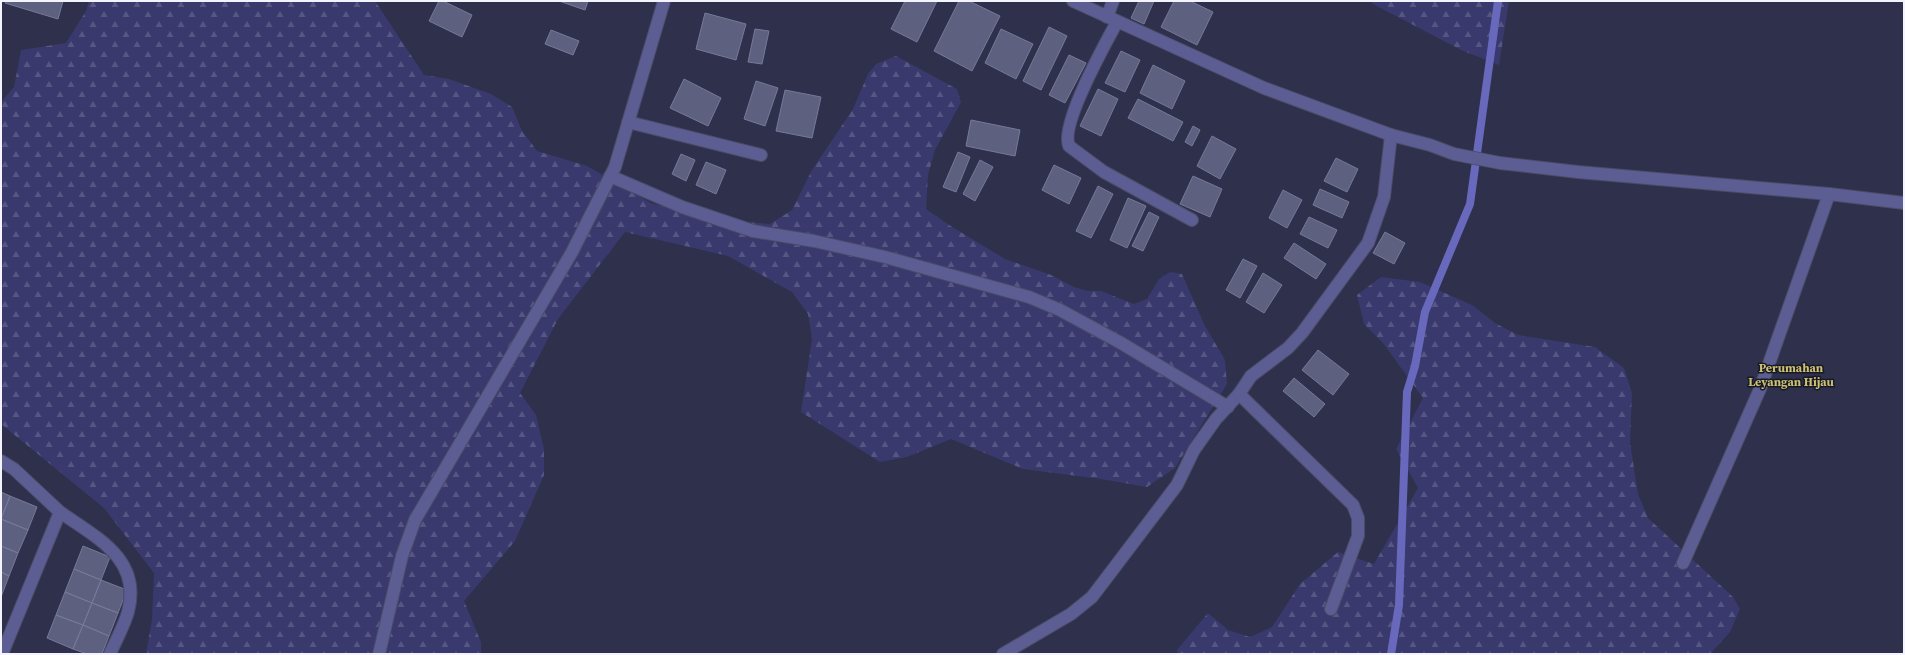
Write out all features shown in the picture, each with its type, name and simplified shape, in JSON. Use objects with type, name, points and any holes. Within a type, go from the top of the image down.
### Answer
[{"type":"street","points":[[380,654],[402,556],[415,520],[572,252],[615,167],[664,1]]},
{"type":"street","points":[[1073,1],[1264,88],[1391,135],[1430,145],[1454,154],[1500,163],[1578,172],[1829,194],[1904,203]]},
{"type":"street","points":[[1113,1],[1112,19],[1082,90],[1068,130],[1067,142],[1069,146],[1104,172],[1192,220]]},
{"type":"street","points":[[628,122],[761,155]]},
{"type":"street","points":[[1004,654],[1071,614],[1092,597],[1177,484],[1194,450],[1216,419],[1239,394],[1251,376],[1288,348],[1302,333],[1368,243],[1384,197],[1391,135]]},
{"type":"street","points":[[610,176],[682,207],[753,231],[814,241],[885,256],[1029,297],[1060,310],[1228,407]]},
{"type":"street","points":[[1683,563],[1760,389],[1829,194]]},
{"type":"street","points":[[1239,394],[1353,505],[1358,518],[1358,536],[1331,609]]},
{"type":"street","points":[[1,461],[14,469],[60,512],[115,553],[129,575],[132,589],[128,613],[110,654]]},
{"type":"street","points":[[2,654],[60,512]]},
{"type":"green space","points":[[89,1],[375,1],[424,75],[449,79],[491,94],[512,107],[522,131],[537,151],[587,166],[651,203],[700,217],[770,224],[792,210],[812,170],[853,109],[868,74],[876,64],[896,56],[957,89],[961,102],[935,150],[928,175],[926,209],[949,225],[1005,259],[1051,275],[1074,287],[1088,291],[1101,291],[1134,304],[1147,299],[1159,279],[1170,272],[1182,274],[1204,324],[1225,360],[1227,384],[1175,468],[1147,487],[1101,479],[1023,469],[951,439],[907,457],[880,462],[801,412],[812,339],[808,314],[792,292],[728,256],[625,232],[558,319],[520,393],[536,415],[544,449],[544,475],[515,541],[464,601],[481,642],[481,654],[146,654],[152,619],[154,573],[104,508],[1,424],[1,102],[14,87],[21,50],[66,43],[86,11]]},
{"type":"green space","points":[[1371,1],[1509,1],[1499,65],[1461,50],[1373,4]]},
{"type":"green space","points":[[1381,277],[1420,282],[1472,305],[1495,323],[1518,335],[1595,347],[1624,368],[1632,393],[1630,443],[1638,494],[1648,518],[1733,597],[1740,609],[1730,632],[1710,654],[1178,654],[1177,650],[1208,613],[1228,630],[1250,637],[1272,627],[1300,584],[1338,552],[1374,564],[1418,488],[1396,449],[1423,398],[1383,343],[1364,324],[1357,295]]},
{"type":"building","points":[[6,1],[63,1],[58,19],[5,3]]},
{"type":"building","points":[[439,1],[443,1],[472,15],[462,37],[429,21]]},
{"type":"building","points":[[559,1],[588,1],[585,10]]},
{"type":"building","points":[[905,1],[937,1],[917,42],[891,29]]},
{"type":"building","points":[[959,1],[969,1],[1000,16],[972,71],[934,51]]},
{"type":"building","points":[[1139,1],[1154,1],[1144,24],[1131,18]]},
{"type":"building","points":[[1174,1],[1190,1],[1213,12],[1197,45],[1161,27]]},
{"type":"building","points":[[705,13],[746,24],[736,60],[696,49]]},
{"type":"building","points":[[1049,27],[1067,36],[1041,90],[1023,81]]},
{"type":"building","points":[[755,29],[769,31],[762,64],[748,62]]},
{"type":"building","points":[[1001,29],[1033,44],[1016,79],[985,63]]},
{"type":"building","points":[[551,30],[579,41],[573,55],[545,44]]},
{"type":"building","points":[[1121,51],[1140,60],[1125,92],[1105,83]]},
{"type":"building","points":[[1069,55],[1086,63],[1065,103],[1049,95]]},
{"type":"building","points":[[1153,65],[1185,81],[1172,109],[1140,93]]},
{"type":"building","points":[[684,79],[721,98],[708,126],[670,108]]},
{"type":"building","points":[[756,81],[778,88],[765,126],[744,119]]},
{"type":"building","points":[[1098,89],[1118,99],[1101,136],[1080,126]]},
{"type":"building","points":[[785,90],[821,97],[812,138],[776,131]]},
{"type":"building","points":[[1138,99],[1183,122],[1173,141],[1128,118]]},
{"type":"building","points":[[971,120],[1020,130],[1015,156],[966,146]]},
{"type":"building","points":[[1193,126],[1200,130],[1192,146],[1185,142]]},
{"type":"building","points":[[1212,136],[1236,149],[1220,179],[1197,166]]},
{"type":"building","points":[[958,152],[970,157],[956,192],[943,187]]},
{"type":"building","points":[[681,154],[695,160],[686,181],[672,174]]},
{"type":"building","points":[[1336,158],[1358,169],[1347,192],[1324,181]]},
{"type":"building","points":[[980,160],[993,167],[975,201],[963,194]]},
{"type":"building","points":[[706,162],[726,170],[716,194],[696,185]]},
{"type":"building","points":[[1054,165],[1081,178],[1069,204],[1042,190]]},
{"type":"building","points":[[1193,176],[1222,189],[1210,217],[1180,204]]},
{"type":"building","points":[[1098,186],[1113,194],[1091,238],[1076,231]]},
{"type":"building","points":[[1320,189],[1349,202],[1342,218],[1313,205]]},
{"type":"building","points":[[1283,190],[1302,200],[1287,228],[1269,218]]},
{"type":"building","points":[[1128,198],[1146,206],[1127,248],[1110,240]]},
{"type":"building","points":[[1149,212],[1159,217],[1143,251],[1132,246]]},
{"type":"building","points":[[1309,217],[1337,230],[1328,248],[1300,234]]},
{"type":"building","points":[[1385,232],[1405,243],[1394,264],[1373,253]]},
{"type":"building","points":[[1294,243],[1326,264],[1316,279],[1284,258]]},
{"type":"building","points":[[1243,259],[1257,266],[1240,298],[1226,290]]},
{"type":"building","points":[[1263,273],[1282,285],[1264,313],[1246,302]]},
{"type":"building","points":[[1318,350],[1349,374],[1333,395],[1302,370]]},
{"type":"building","points":[[1294,378],[1325,404],[1314,417],[1283,391]]},
{"type":"building","points":[[1,492],[10,496],[1,519]]},
{"type":"building","points":[[10,496],[37,507],[28,530],[1,519]]},
{"type":"building","points":[[1,519],[28,530],[18,553],[1,546]]},
{"type":"building","points":[[1,546],[18,553],[9,576],[1,572]]},
{"type":"building","points":[[83,546],[110,557],[101,580],[74,569]]},
{"type":"building","points":[[74,569],[101,580],[92,603],[65,592]]},
{"type":"building","points":[[1,572],[9,576],[1,597]]},
{"type":"building","points":[[101,580],[127,590],[118,613],[92,603]]},
{"type":"building","points":[[65,592],[92,603],[83,625],[56,615]]},
{"type":"building","points":[[92,603],[118,613],[109,636],[83,625]]},
{"type":"building","points":[[56,615],[83,625],[73,649],[47,638]]},
{"type":"building","points":[[83,625],[109,636],[102,654],[87,654],[73,649]]},
{"type":"waterway","points":[[1391,654],[1399,605],[1407,392],[1415,366],[1425,312],[1470,204],[1498,1]]},
{"type":"district","name":"Perumahan Leyangan Hijau","points":[[1791,375]]}]
